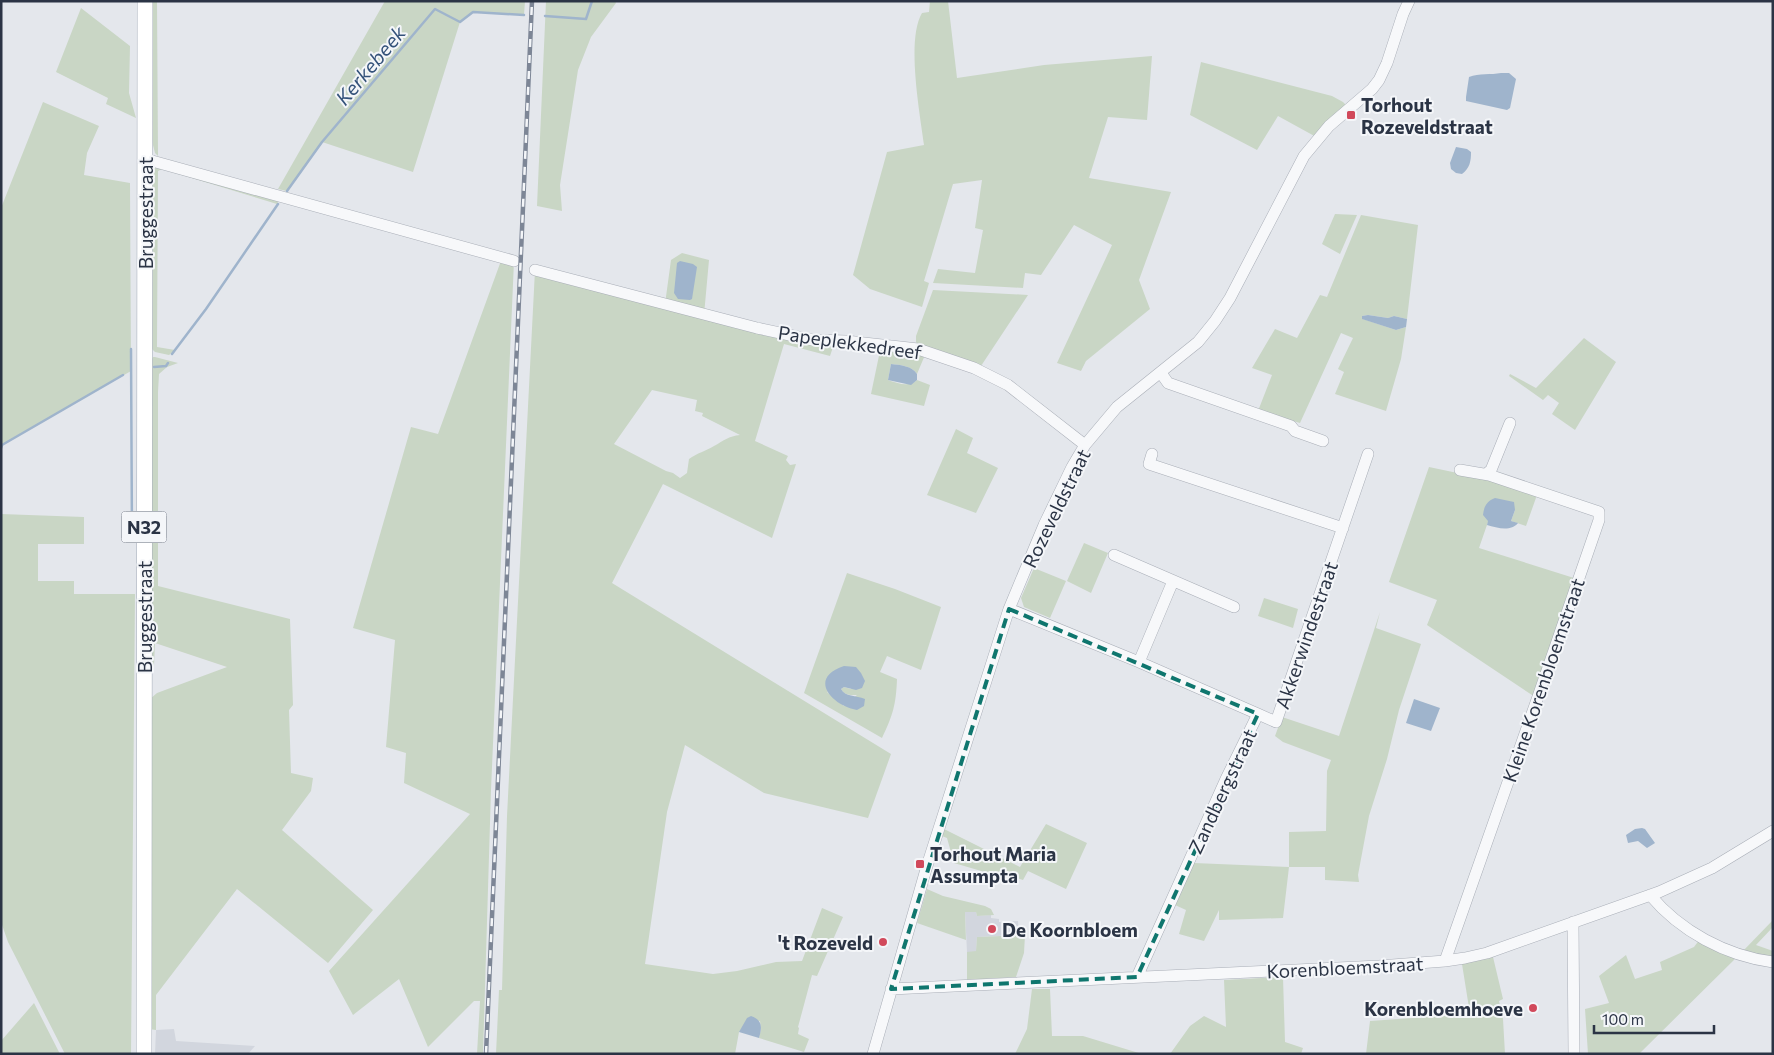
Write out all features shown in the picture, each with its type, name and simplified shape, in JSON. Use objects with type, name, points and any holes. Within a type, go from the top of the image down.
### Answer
[{"type":"main road","name":"Bruggestraat","points":[[144,1054],[145,1]]},
{"type":"street","name":"Rozeveldstraat","points":[[873,1054],[938,830],[1009,609],[1044,525],[1072,467],[1085,445],[1117,407],[1198,342],[1215,321],[1230,298],[1297,169],[1314,142],[1329,126],[1372,89],[1379,80],[1409,1]]},
{"type":"street","points":[[145,158],[514,261]]},
{"type":"street","name":"Papeplekkedreef","points":[[535,270],[757,328],[812,340],[918,349],[974,368],[1008,385],[1085,445]]},
{"type":"street","points":[[1160,373],[1168,383],[1291,426],[1296,431],[1323,440]]},
{"type":"street","points":[[1460,470],[1486,474],[1491,470],[1510,423]]},
{"type":"street","points":[[1152,454],[1149,464],[1343,528]]},
{"type":"street","name":"Akkerwindestraat","points":[[1258,714],[1274,727],[1368,454]]},
{"type":"street","name":"Kleine Korenbloemstraat","points":[[1445,961],[1540,691],[1599,520],[1600,512],[1486,474]]},
{"type":"street","points":[[1114,555],[1234,607]]},
{"type":"street","points":[[1139,662],[1173,581]]},
{"type":"street","name":"Zandbergstraat","points":[[1009,609],[1139,662],[1258,714],[1226,778],[1136,977]]},
{"type":"street","name":"Korenbloemstraat","points":[[891,988],[1379,966],[1445,961],[1487,953],[1650,895],[1712,868],[1773,832]]},
{"type":"street","points":[[1650,895],[1660,907],[1695,934],[1738,954],[1773,962]]},
{"type":"street","points":[[1573,922],[1574,1054]]},
{"type":"highlighted area","points":[[1009,609],[1258,714],[1137,977],[891,989]]},
{"type":"shaded area","name":"De Koornbloem","points":[[965,912],[976,912],[977,916],[991,915],[991,918],[999,919],[999,922],[1018,921],[1019,935],[977,937],[976,952],[967,952]]},
{"type":"shaded area","points":[[174,1029],[176,1041],[255,1046],[248,1054],[155,1054],[156,1030]]},
{"type":"green space","points":[[152,1],[157,1],[158,156],[155,153],[152,141]]},
{"type":"green space","points":[[385,1],[525,1],[524,15],[473,12],[460,22],[413,172],[322,142],[287,191],[278,189]]},
{"type":"green space","points":[[546,1],[615,1],[616,3],[591,37],[578,70],[560,185],[562,211],[537,206]]},
{"type":"green space","points":[[930,1],[948,1],[957,78],[1044,65],[1152,56],[1147,120],[1108,117],[1089,178],[1171,192],[1139,280],[1150,309],[1086,361],[1081,371],[1057,363],[1112,245],[1074,225],[1041,275],[1025,273],[1023,288],[933,283],[938,269],[975,273],[983,230],[975,228],[982,180],[953,184],[924,281],[929,283],[922,307],[870,289],[853,275],[887,152],[924,145],[917,96],[915,41],[917,25],[922,13],[929,12]]},
{"type":"green space","points":[[81,8],[130,46],[129,93],[136,118],[106,104],[108,98],[56,72]]},
{"type":"green space","points":[[1201,62],[1332,96],[1343,102],[1350,109],[1318,138],[1278,116],[1257,150],[1190,115]]},
{"type":"green space","points":[[43,102],[99,126],[87,153],[84,175],[130,183],[131,371],[2,445],[1,448],[1,208]]},
{"type":"green space","points":[[152,166],[280,198],[277,204],[162,169],[158,171],[157,347],[175,350],[169,355],[155,352],[152,349]]},
{"type":"green space","points":[[1335,214],[1357,215],[1340,254],[1322,244]]},
{"type":"green space","points":[[1361,215],[1418,225],[1407,319],[1394,316],[1388,318],[1362,316],[1363,319],[1396,330],[1406,327],[1401,359],[1386,411],[1335,394],[1344,372],[1338,369],[1353,338],[1341,333],[1300,423],[1258,411],[1272,375],[1252,368],[1275,329],[1297,338],[1320,295],[1327,297]]},
{"type":"green space","points":[[682,253],[709,260],[704,315],[835,341],[830,356],[784,344],[755,441],[788,456],[786,460],[790,465],[796,464],[772,538],[663,484],[612,583],[891,754],[868,818],[764,793],[685,745],[667,812],[645,964],[713,974],[737,971],[776,962],[802,961],[822,908],[843,917],[817,976],[812,975],[798,1027],[798,1034],[809,1039],[804,1052],[759,1038],[760,1021],[739,1032],[735,1054],[496,1054],[499,990],[502,990],[507,816],[535,270],[665,304],[671,260]],"holes":[[[652,390],[697,400],[695,411],[703,413],[702,416],[740,435],[726,439],[689,459],[687,473],[680,478],[614,444]]]},
{"type":"green space","points":[[502,258],[514,261],[491,790],[483,1054],[477,1054],[480,1001],[474,1001],[428,1047],[399,979],[353,1015],[329,971],[470,814],[404,783],[406,753],[386,747],[395,640],[353,628],[411,427],[438,434]]},
{"type":"green space","points":[[933,290],[1028,295],[981,366],[919,346],[916,342],[916,336]]},
{"type":"green space","points":[[1584,338],[1616,362],[1575,430],[1552,414],[1559,403],[1548,395],[1543,400],[1509,376],[1510,374],[1536,388]]},
{"type":"green space","points":[[881,346],[925,355],[917,374],[915,371],[902,365],[891,364],[888,380],[910,384],[917,380],[930,385],[924,406],[871,394]]},
{"type":"green space","points":[[153,357],[178,363],[167,367],[159,374],[158,586],[290,619],[293,705],[289,710],[291,773],[313,778],[311,791],[282,830],[373,910],[328,963],[237,889],[156,995],[156,1030],[149,1029],[150,699],[157,693],[227,667],[155,643],[154,666],[152,665],[150,591],[153,573],[150,556],[151,361]]},
{"type":"green space","points":[[956,429],[973,438],[967,453],[998,468],[976,513],[927,495]]},
{"type":"green space","points":[[1429,467],[1486,479],[1537,495],[1526,526],[1511,521],[1515,510],[1488,522],[1479,548],[1574,578],[1535,697],[1427,625],[1437,600],[1389,582]]},
{"type":"green space","points":[[1,514],[84,517],[84,544],[38,544],[38,581],[74,581],[74,594],[135,594],[131,1054],[65,1054],[8,942],[1,922]]},
{"type":"green space","points":[[1084,543],[1108,553],[1091,593],[1067,581]]},
{"type":"green space","points":[[1034,568],[1066,581],[1050,618],[1024,607],[1021,598]]},
{"type":"green space","points":[[847,573],[941,607],[921,670],[887,656],[880,672],[897,679],[897,688],[893,710],[882,738],[804,693]],"holes":[[[861,673],[851,689],[844,687],[841,689],[846,694],[857,695],[844,706],[827,692]]]},
{"type":"green space","points":[[1264,598],[1298,609],[1293,628],[1258,616]]},
{"type":"green space","points":[[1380,612],[1376,628],[1421,644],[1399,710],[1387,759],[1369,816],[1358,875],[1359,882],[1325,880],[1325,867],[1289,867],[1289,832],[1326,831],[1327,771],[1331,760],[1283,742],[1275,736],[1282,717],[1339,736]]},
{"type":"green space","points":[[1046,824],[1087,843],[1066,889],[1028,871],[1023,880],[1007,875],[1005,878],[954,863],[947,838],[942,836],[944,829],[1020,867]]},
{"type":"green space","points":[[1194,863],[1289,867],[1283,918],[1219,920],[1219,910],[1204,941],[1179,934],[1186,910],[1175,905]]},
{"type":"green space","points":[[927,889],[943,896],[985,906],[991,909],[994,915],[977,916],[976,912],[965,912],[966,940],[917,923]]},
{"type":"green space","points":[[1773,920],[1773,927],[1756,945],[1773,951],[1773,957],[1742,952]]},
{"type":"green space","points":[[1025,935],[1024,953],[1016,977],[967,980],[967,952],[976,951],[977,937]]},
{"type":"green space","points":[[1700,939],[1737,957],[1639,1054],[1588,1054],[1585,1009],[1609,1003],[1599,976],[1626,955],[1635,979],[1662,970],[1660,962],[1694,947]]},
{"type":"green space","points":[[1493,957],[1503,999],[1499,1001],[1503,1019],[1505,1054],[1366,1054],[1370,1021],[1470,1014],[1462,964]]},
{"type":"green space","points":[[1283,977],[1285,1042],[1303,1048],[1301,1054],[1170,1054],[1190,1026],[1204,1016],[1226,1027],[1224,980]]},
{"type":"green space","points":[[1032,989],[1050,989],[1052,1036],[1083,1036],[1142,1054],[1015,1054],[1027,1029]]},
{"type":"green space","points":[[34,1003],[60,1054],[1,1054],[1,1041]]},
{"type":"water","points":[[1509,73],[1516,79],[1510,108],[1507,110],[1466,101],[1469,77]]},
{"type":"water","points":[[1456,147],[1467,149],[1471,152],[1470,164],[1462,174],[1456,173],[1451,169],[1450,163]]},
{"type":"water","points":[[680,261],[697,267],[692,299],[690,300],[678,299],[674,293],[677,263]]},
{"type":"water","points":[[1362,316],[1388,318],[1394,316],[1407,319],[1406,327],[1396,330],[1362,319]]},
{"type":"water","points":[[891,364],[902,365],[912,369],[917,374],[917,380],[911,385],[888,380]]},
{"type":"water","points":[[1495,498],[1514,502],[1515,510],[1511,521],[1518,523],[1512,528],[1487,525],[1488,521],[1483,515],[1484,509],[1488,502]]},
{"type":"water","points":[[844,666],[856,667],[865,681],[862,688],[856,690],[844,687],[841,689],[848,695],[865,699],[864,706],[857,710],[839,703],[827,691],[825,684],[827,677],[833,671]]},
{"type":"water","points":[[1414,699],[1440,708],[1431,731],[1406,723]]},
{"type":"water","points":[[1635,829],[1645,829],[1655,843],[1647,848],[1638,841],[1628,843],[1626,835]]},
{"type":"water","points":[[751,1016],[760,1022],[761,1031],[759,1038],[739,1032],[747,1018]]},
{"type":"waterway","name":"Kerkebeek","points":[[545,16],[586,19],[592,1]]},
{"type":"waterway","name":"Kerkebeek","points":[[287,191],[322,142],[435,9],[460,22],[473,12],[524,15]]},
{"type":"waterway","name":"Kerkebeek","points":[[172,354],[206,309],[278,204]]},
{"type":"waterway","points":[[131,349],[132,539]]},
{"type":"waterway","name":"Kerkebeek","points":[[154,367],[166,366],[168,363]]},
{"type":"waterway","name":"Kerkebeek","points":[[1,448],[2,445],[123,375]]},
{"type":"railway","points":[[486,1054],[532,1]]},
{"type":"place","name":"Torhout Rozeveldstraat","points":[[1351,115]]},
{"type":"place","name":"Torhout Maria Assumpta","points":[[920,864]]},
{"type":"place","name":"De Koornbloem","points":[[992,929]]},
{"type":"place","name":"'t Rozeveld","points":[[883,942]]},
{"type":"place","name":"Korenbloemhoeve","points":[[1533,1008]]}]
